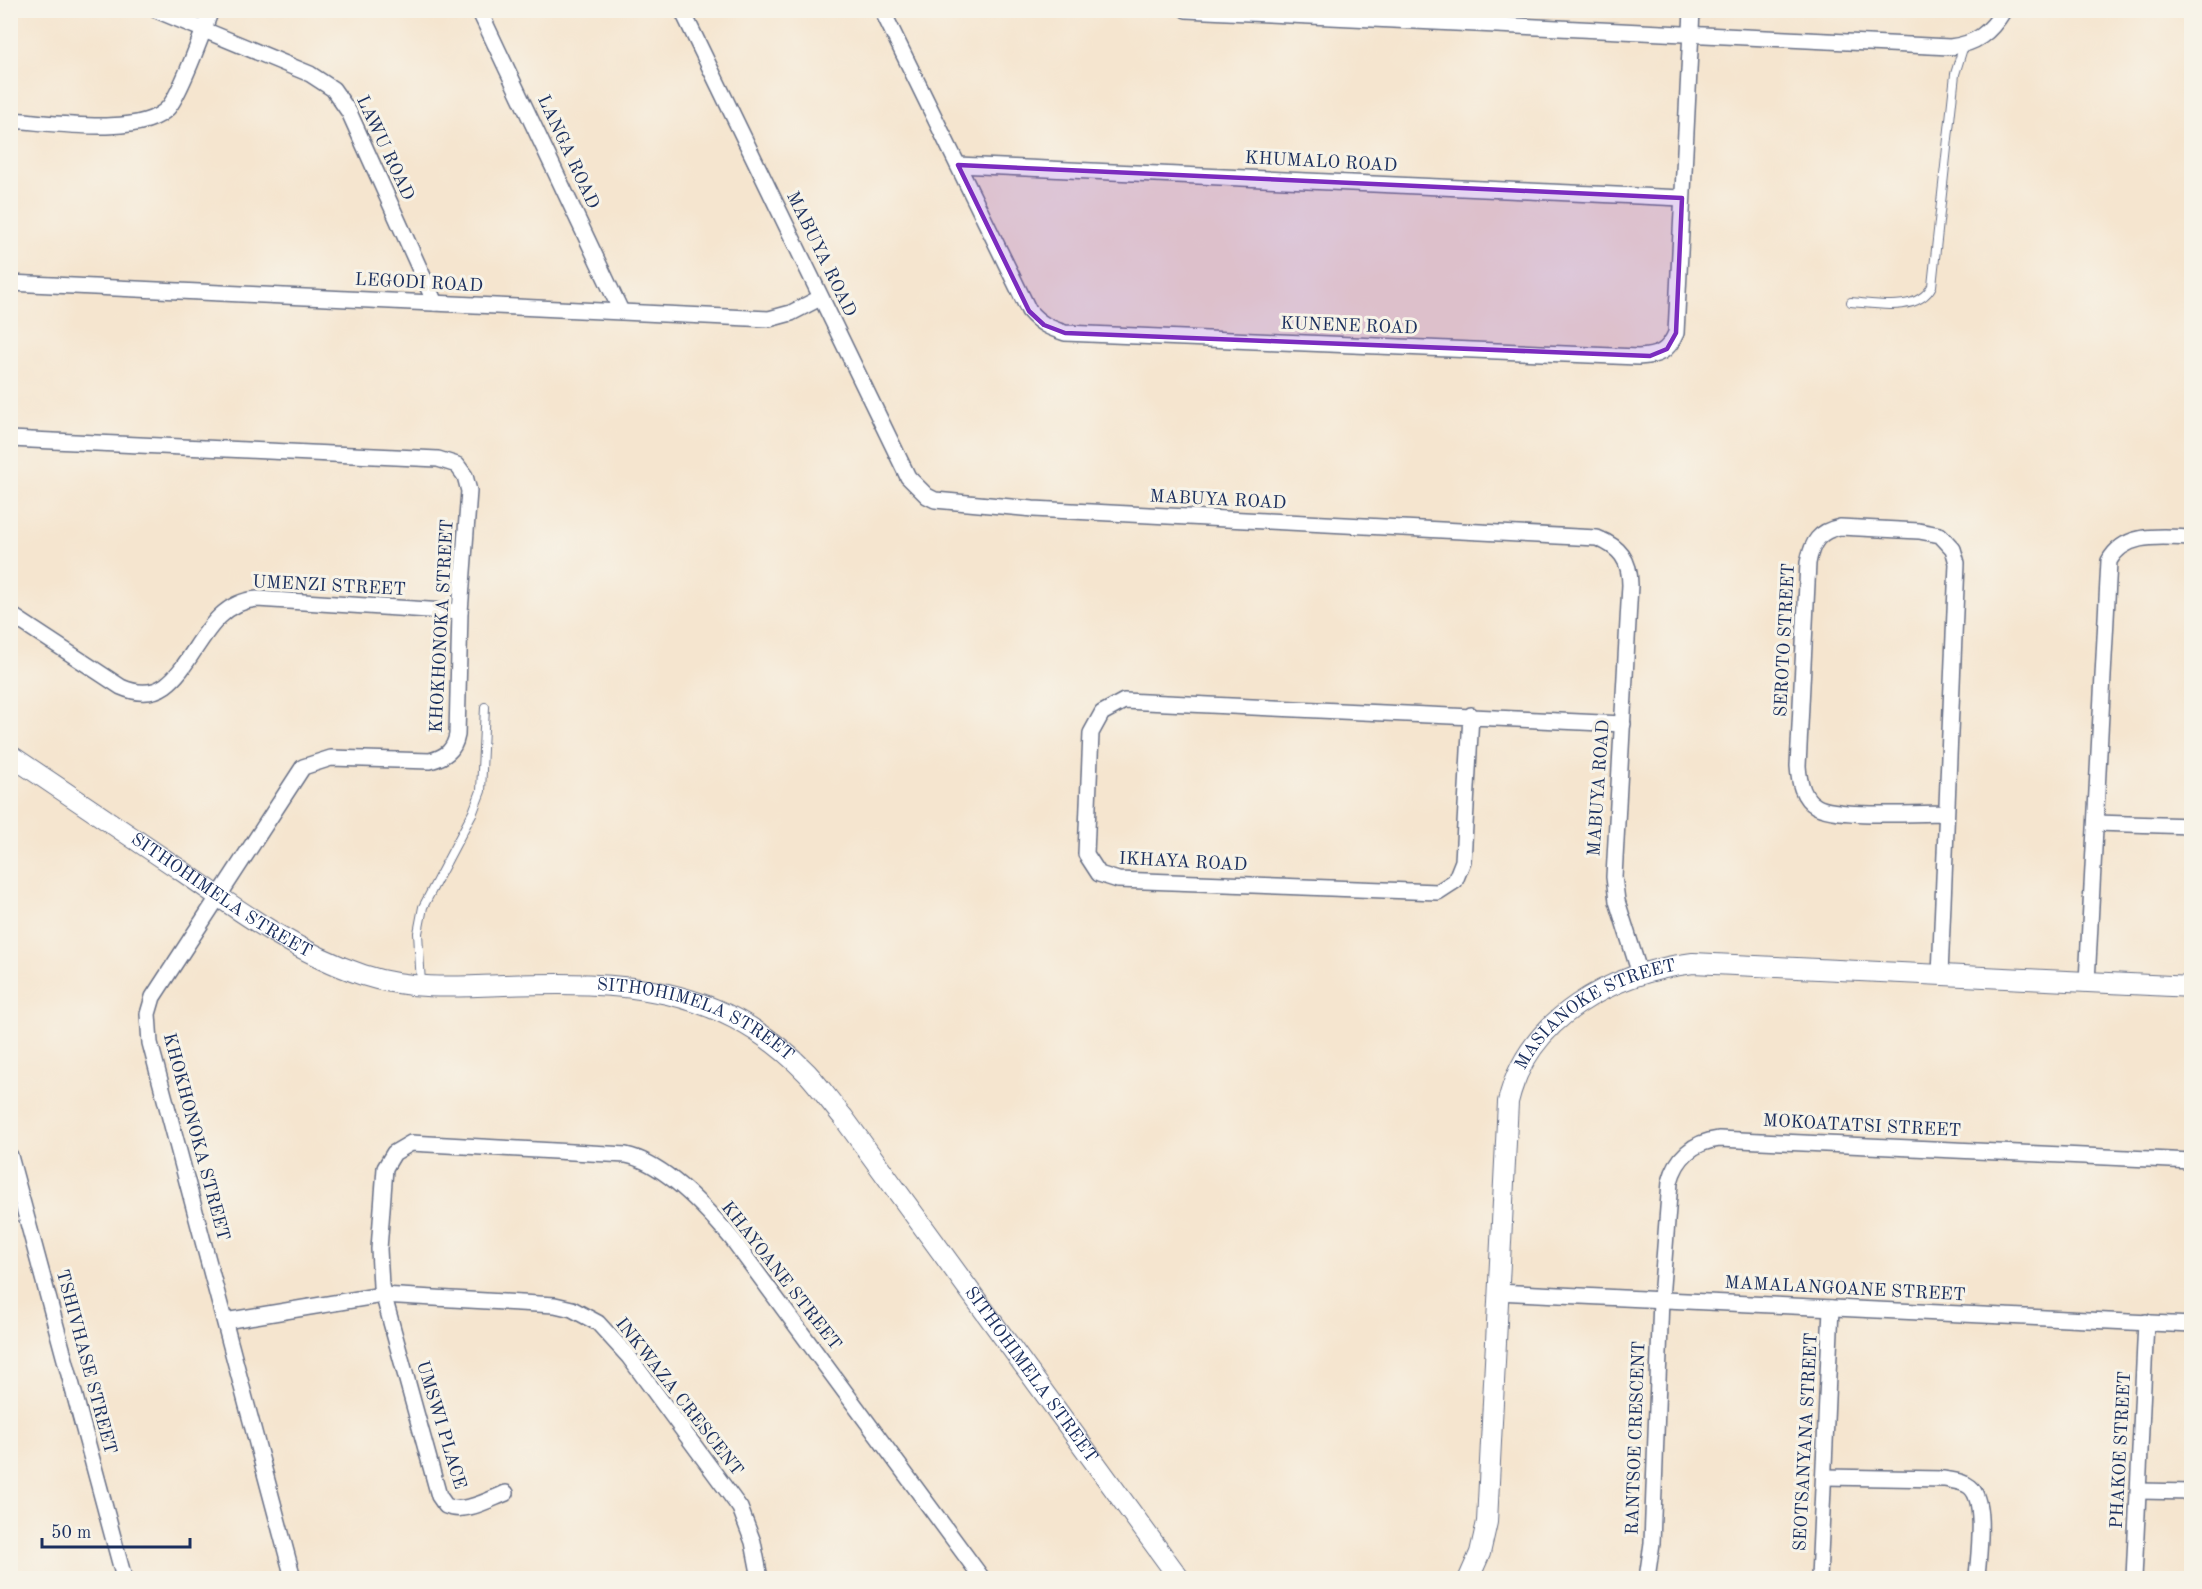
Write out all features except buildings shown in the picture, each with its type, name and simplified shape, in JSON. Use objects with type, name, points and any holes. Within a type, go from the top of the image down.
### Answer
[{"type":"street","name":"LAWU ROAD","points":[[156,10],[310,74],[333,89],[350,112],[435,303]]},
{"type":"street","points":[[10,120],[123,126],[152,120],[171,103],[211,10]]},
{"type":"street","name":"LANGA ROAD","points":[[478,10],[621,311]]},
{"type":"street","name":"MABUYA ROAD","points":[[682,10],[908,477],[927,496],[935,500],[1226,520],[1597,538],[1610,543],[1627,560],[1630,573],[1614,877],[1617,901],[1640,974]]},
{"type":"street","name":"KUNENE ROAD","points":[[882,10],[1029,311],[1044,325],[1065,333],[1638,357],[1659,354],[1672,342],[1677,327],[1692,10]]},
{"type":"street","points":[[1186,10],[1950,47],[1964,45],[1989,33],[2004,10]]},
{"type":"street","name":"KHUMALO ROAD","points":[[958,165],[1682,198]]},
{"type":"street","name":"LEGODI ROAD","points":[[10,283],[769,319],[791,314],[820,298]]},
{"type":"street","name":"KHOKHONOKA STREET","points":[[10,439],[451,461],[465,476],[469,491],[460,612],[457,735],[450,751],[430,761],[331,758],[303,767],[217,895],[153,997],[147,1026],[293,1578]]},
{"type":"street","name":"SEROTO STREET","points":[[1940,975],[1945,813],[1957,578],[1953,549],[1940,535],[1932,533],[1840,527],[1830,529],[1814,540],[1808,563],[1798,766],[1802,789],[1817,807],[1837,812],[1945,813]]},
{"type":"street","points":[[2088,982],[2107,574],[2115,550],[2132,540],[2192,538]]},
{"type":"street","name":"UMENZI STREET","points":[[10,614],[121,687],[135,694],[145,694],[167,687],[214,622],[242,601],[257,599],[460,612]]},
{"type":"street","name":"IKHAYA ROAD","points":[[1471,715],[1463,861],[1455,881],[1438,892],[1118,880],[1099,874],[1086,854],[1090,733],[1097,718],[1108,708],[1124,701],[1471,715],[1623,724]]},
{"type":"street","name":"SITHOHIMELA STREET","points":[[10,755],[268,930],[324,960],[387,981],[421,985],[599,984],[655,990],[710,1005],[776,1047],[807,1073],[843,1118],[1179,1578]]},
{"type":"street","points":[[2096,822],[2192,826]]},
{"type":"street","name":"MASIANOKE STREET","points":[[1469,1578],[1480,1554],[1487,1522],[1508,1102],[1519,1067],[1534,1044],[1560,1018],[1593,995],[1640,974],[1693,963],[2192,987]]},
{"type":"street","name":"MOKOATATSI STREET","points":[[1661,1299],[1670,1182],[1674,1166],[1691,1149],[1709,1140],[1827,1143],[2192,1161]]},
{"type":"street","name":"KHAYOANE STREET","points":[[382,1295],[379,1249],[385,1168],[391,1156],[403,1146],[428,1142],[613,1153],[637,1157],[652,1165],[694,1199],[733,1240],[982,1578]]},
{"type":"street","name":"TSHIVHASE STREET","points":[[10,1156],[124,1578]]},
{"type":"street","name":"MAMALANGOANE STREET","points":[[1497,1292],[2192,1325]]},
{"type":"street","name":"INKWAZA CRESCENT","points":[[225,1321],[382,1295],[555,1305],[572,1309],[598,1323],[629,1357],[740,1508],[753,1542],[760,1578]]},
{"type":"street","name":"UMSWI PLACE","points":[[382,1295],[439,1496],[446,1506],[460,1508],[477,1505],[506,1493]]},
{"type":"street","name":"RANTSOE CRESCENT","points":[[1647,1578],[1652,1543],[1661,1299]]},
{"type":"street","name":"SEOTSANYANA STREET","points":[[1819,1578],[1831,1308]]},
{"type":"street","name":"PHAKOE STREET","points":[[2134,1578],[2146,1322]]},
{"type":"street","points":[[1824,1477],[1944,1479],[1962,1482],[1972,1488],[1979,1508],[1977,1578]]},
{"type":"street","points":[[2139,1491],[2192,1492]]},
{"type":"lane","points":[[1851,302],[1898,304],[1914,302],[1924,298],[1932,286],[1955,74],[1964,45]]},
{"type":"lane","points":[[421,985],[418,933],[423,907],[473,812],[481,791],[485,707]]},
{"type":"highlighted area","points":[[958,165],[1682,198],[1676,333],[1667,349],[1650,356],[1065,333],[1044,325],[1029,311]]}]
